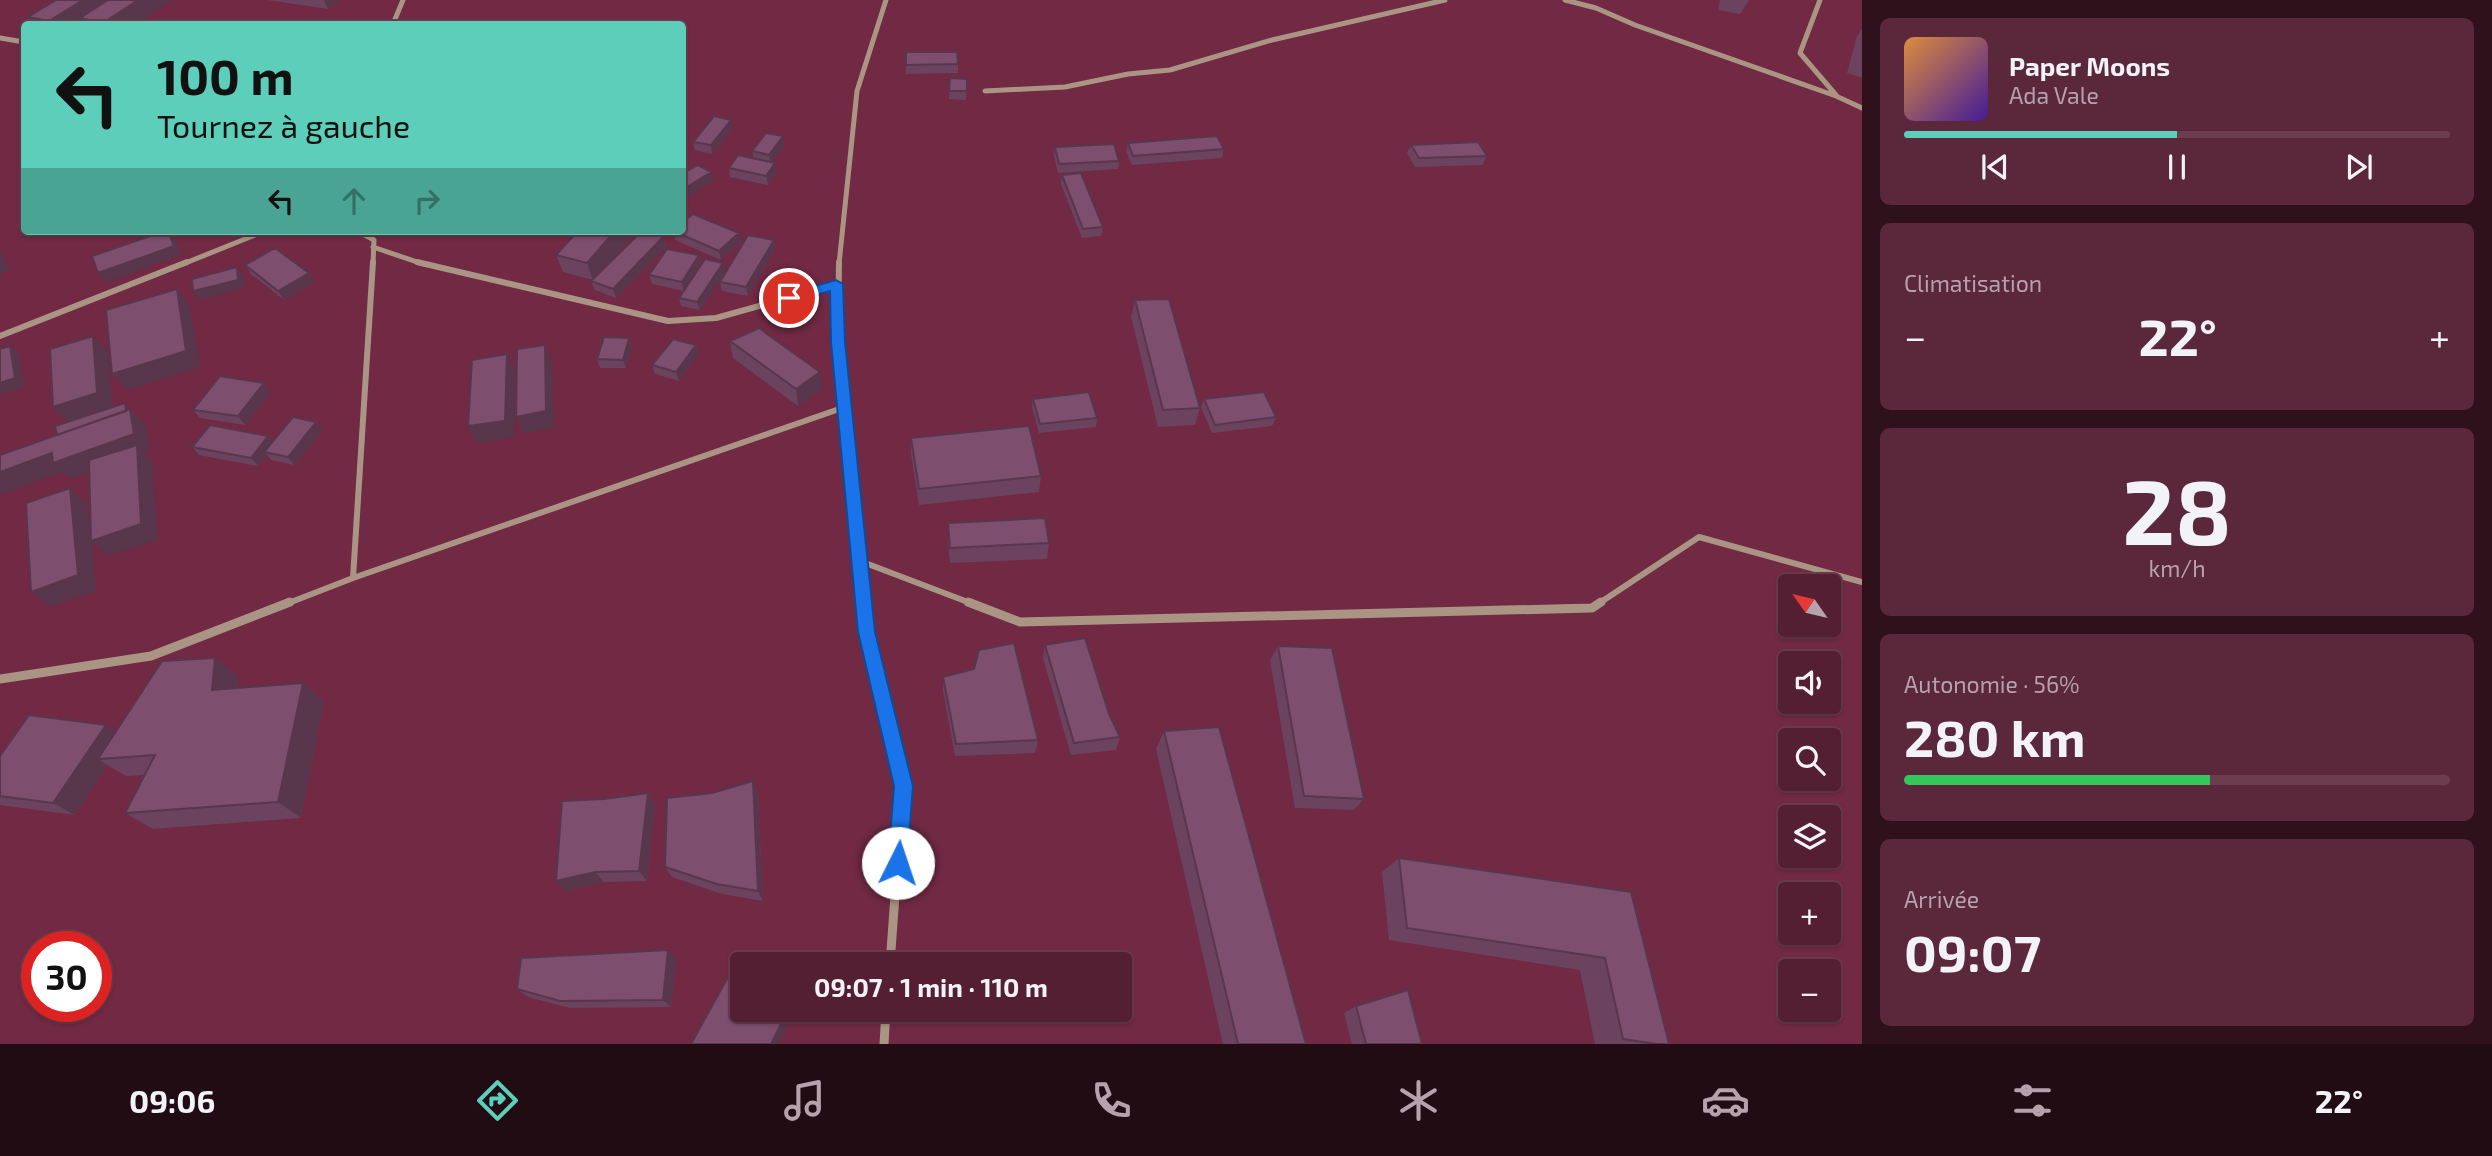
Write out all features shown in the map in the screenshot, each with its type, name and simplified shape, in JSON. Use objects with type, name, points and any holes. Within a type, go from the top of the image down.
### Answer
[{"type":"street","points":[[394,21],[403,0]]},
{"type":"street","points":[[886,0],[857,91],[836,284],[838,342],[867,632],[903,786],[891,952]]},
{"type":"street","points":[[985,91],[1065,87],[1128,74],[1170,70],[1272,40],[1445,0]]},
{"type":"street","points":[[1566,0],[1595,8],[1634,26],[1836,96],[1862,108]]},
{"type":"street","points":[[1819,0],[1800,53],[1836,96]]},
{"type":"street","points":[[0,38],[21,42]]},
{"type":"street","points":[[0,336],[255,235]]},
{"type":"street","points":[[352,578],[374,240],[365,235]]},
{"type":"street","points":[[373,247],[424,264],[668,321],[716,318],[836,284]]},
{"type":"street","points":[[0,679],[151,656],[352,578],[845,407]]},
{"type":"street","points":[[859,561],[1020,622],[1592,608],[1699,537],[1862,582]]},
{"type":"street","points":[[884,1044],[885,1022]]},
{"type":"building","points":[[56,0],[83,0],[49,21],[28,17]]},
{"type":"building","points":[[108,0],[138,0],[106,21],[80,18]]},
{"type":"building","points":[[906,52],[957,52],[958,64],[906,65]]},
{"type":"building","points":[[950,78],[967,79],[967,91],[949,91]]},
{"type":"building","points":[[714,116],[731,120],[711,145],[693,142]]},
{"type":"building","points":[[766,133],[783,136],[769,155],[752,151]]},
{"type":"building","points":[[1217,136],[1224,149],[1133,156],[1128,143]]},
{"type":"building","points":[[1478,142],[1487,156],[1419,158],[1411,145]]},
{"type":"building","points":[[1114,144],[1119,161],[1059,164],[1055,147]]},
{"type":"building","points":[[738,155],[775,163],[766,176],[729,168]]},
{"type":"building","points":[[698,165],[711,172],[686,188],[686,172]]},
{"type":"building","points":[[1081,173],[1103,227],[1083,229],[1062,175]]},
{"type":"building","points":[[693,214],[739,233],[719,251],[682,235],[686,235],[686,220]]},
{"type":"building","points":[[153,235],[170,235],[174,246],[98,273],[92,256]]},
{"type":"building","points":[[574,235],[612,235],[587,263],[556,255]]},
{"type":"building","points":[[638,235],[663,237],[613,289],[591,281]]},
{"type":"building","points":[[748,235],[774,240],[746,287],[720,282]]},
{"type":"building","points":[[275,248],[309,273],[278,291],[245,265]]},
{"type":"building","points":[[667,249],[699,255],[682,282],[649,275]]},
{"type":"building","points":[[705,259],[723,263],[697,302],[679,298]]},
{"type":"building","points":[[237,267],[238,280],[193,291],[192,279]]},
{"type":"building","points":[[177,289],[186,351],[112,374],[106,310]]},
{"type":"building","points":[[1169,299],[1200,408],[1163,410],[1135,300]]},
{"type":"building","points":[[759,328],[820,372],[796,389],[730,341]]},
{"type":"building","points":[[93,336],[97,393],[53,407],[50,349]]},
{"type":"building","points":[[604,337],[629,338],[623,360],[597,359]]},
{"type":"building","points":[[673,339],[696,345],[676,372],[652,365]]},
{"type":"building","points":[[545,345],[546,411],[516,417],[517,349]]},
{"type":"building","points":[[10,346],[15,378],[0,383],[0,349]]},
{"type":"building","points":[[507,354],[505,421],[468,426],[472,360]]},
{"type":"building","points":[[220,376],[264,383],[238,416],[193,410]]},
{"type":"building","points":[[1089,392],[1097,418],[1040,424],[1033,399]]},
{"type":"building","points":[[1264,392],[1276,417],[1215,425],[1204,399]]},
{"type":"building","points":[[125,403],[126,411],[57,435],[55,426]]},
{"type":"building","points":[[130,409],[134,434],[53,463],[52,453],[0,472],[0,455]]},
{"type":"building","points":[[293,417],[316,422],[288,457],[264,452]]},
{"type":"building","points":[[210,425],[268,436],[251,458],[192,447]]},
{"type":"building","points":[[1029,426],[1041,476],[919,489],[911,438]]},
{"type":"building","points":[[137,445],[141,524],[91,541],[89,460]]},
{"type":"building","points":[[70,488],[78,575],[31,592],[26,503]]},
{"type":"building","points":[[1045,518],[1049,543],[950,548],[948,523]]},
{"type":"building","points":[[1085,638],[1109,714],[1120,737],[1074,743],[1045,645]]},
{"type":"building","points":[[1014,643],[1038,740],[956,744],[943,677],[974,669],[979,650]]},
{"type":"building","points":[[1278,646],[1332,648],[1364,799],[1304,796]]},
{"type":"building","points":[[215,658],[212,690],[303,683],[278,802],[125,813],[155,755],[98,759],[162,661]]},
{"type":"building","points":[[29,715],[106,725],[53,803],[0,796],[0,756]]},
{"type":"building","points":[[1219,727],[1306,1044],[1238,1044],[1164,731]]},
{"type":"building","points":[[753,781],[758,891],[717,884],[665,867],[667,798],[712,793]]},
{"type":"building","points":[[648,793],[639,871],[595,872],[556,881],[562,801]]},
{"type":"building","points":[[1399,858],[1631,892],[1669,1044],[1623,1039],[1605,958],[1407,928]]},
{"type":"building","points":[[668,950],[663,1000],[560,1001],[517,989],[521,958]]},
{"type":"building","points":[[728,977],[730,1022],[782,1022],[771,1044],[691,1044]]},
{"type":"building","points":[[1408,990],[1422,1044],[1366,1044],[1356,1006]]},
{"type":"route","points":[[789,298],[836,284],[838,342],[867,632],[903,786],[898,863]]}]
